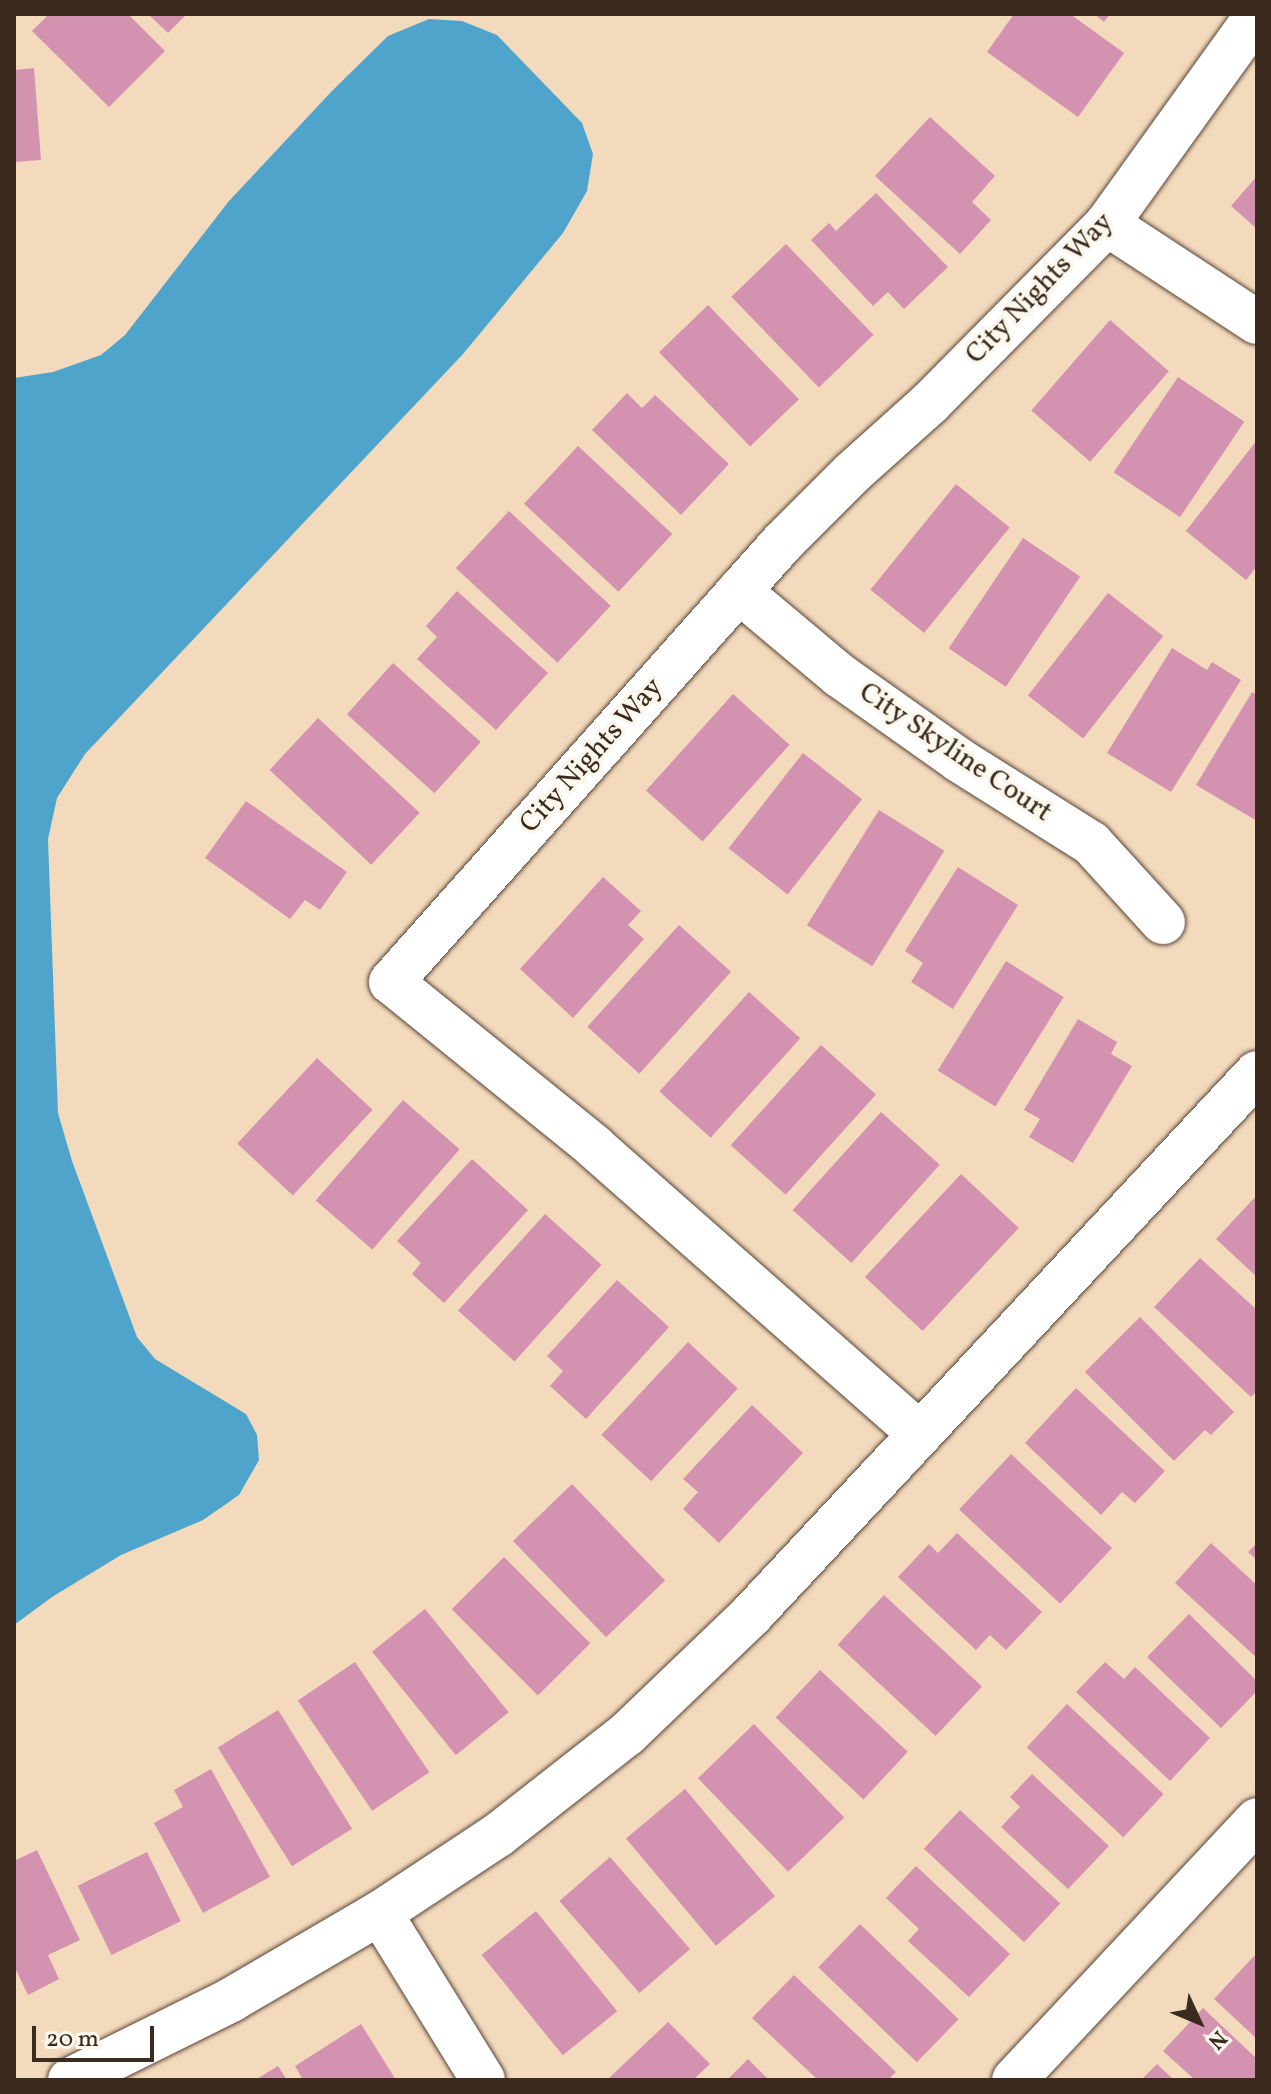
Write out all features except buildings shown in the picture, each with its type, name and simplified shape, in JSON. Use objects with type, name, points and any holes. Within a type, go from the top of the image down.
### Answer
[{"type":"street","name":"City Nights Way","points":[[920,1434],[595,1147],[391,982],[739,591],[852,473],[930,403],[1107,224],[1257,15]]},
{"type":"street","points":[[1107,224],[1257,322]]},
{"type":"street","name":"City Skyline Court","points":[[739,591],[839,675],[959,760],[1091,843],[1163,922]]},
{"type":"street","points":[[70,2080],[231,2000],[380,1913],[498,1835],[627,1734],[752,1614],[1257,1073]]},
{"type":"street","points":[[1014,2080],[1257,1820]]},
{"type":"street","points":[[380,1913],[483,2080]]},
{"type":"water","points":[[429,19],[462,21],[497,35],[582,123],[593,154],[587,191],[563,233],[463,354],[85,754],[57,798],[48,839],[58,1113],[72,1161],[137,1337],[155,1359],[246,1414],[257,1435],[259,1460],[239,1495],[203,1520],[121,1555],[52,1597],[14,1625],[14,378],[53,372],[101,355],[125,335],[229,201],[332,91],[388,36]]}]
